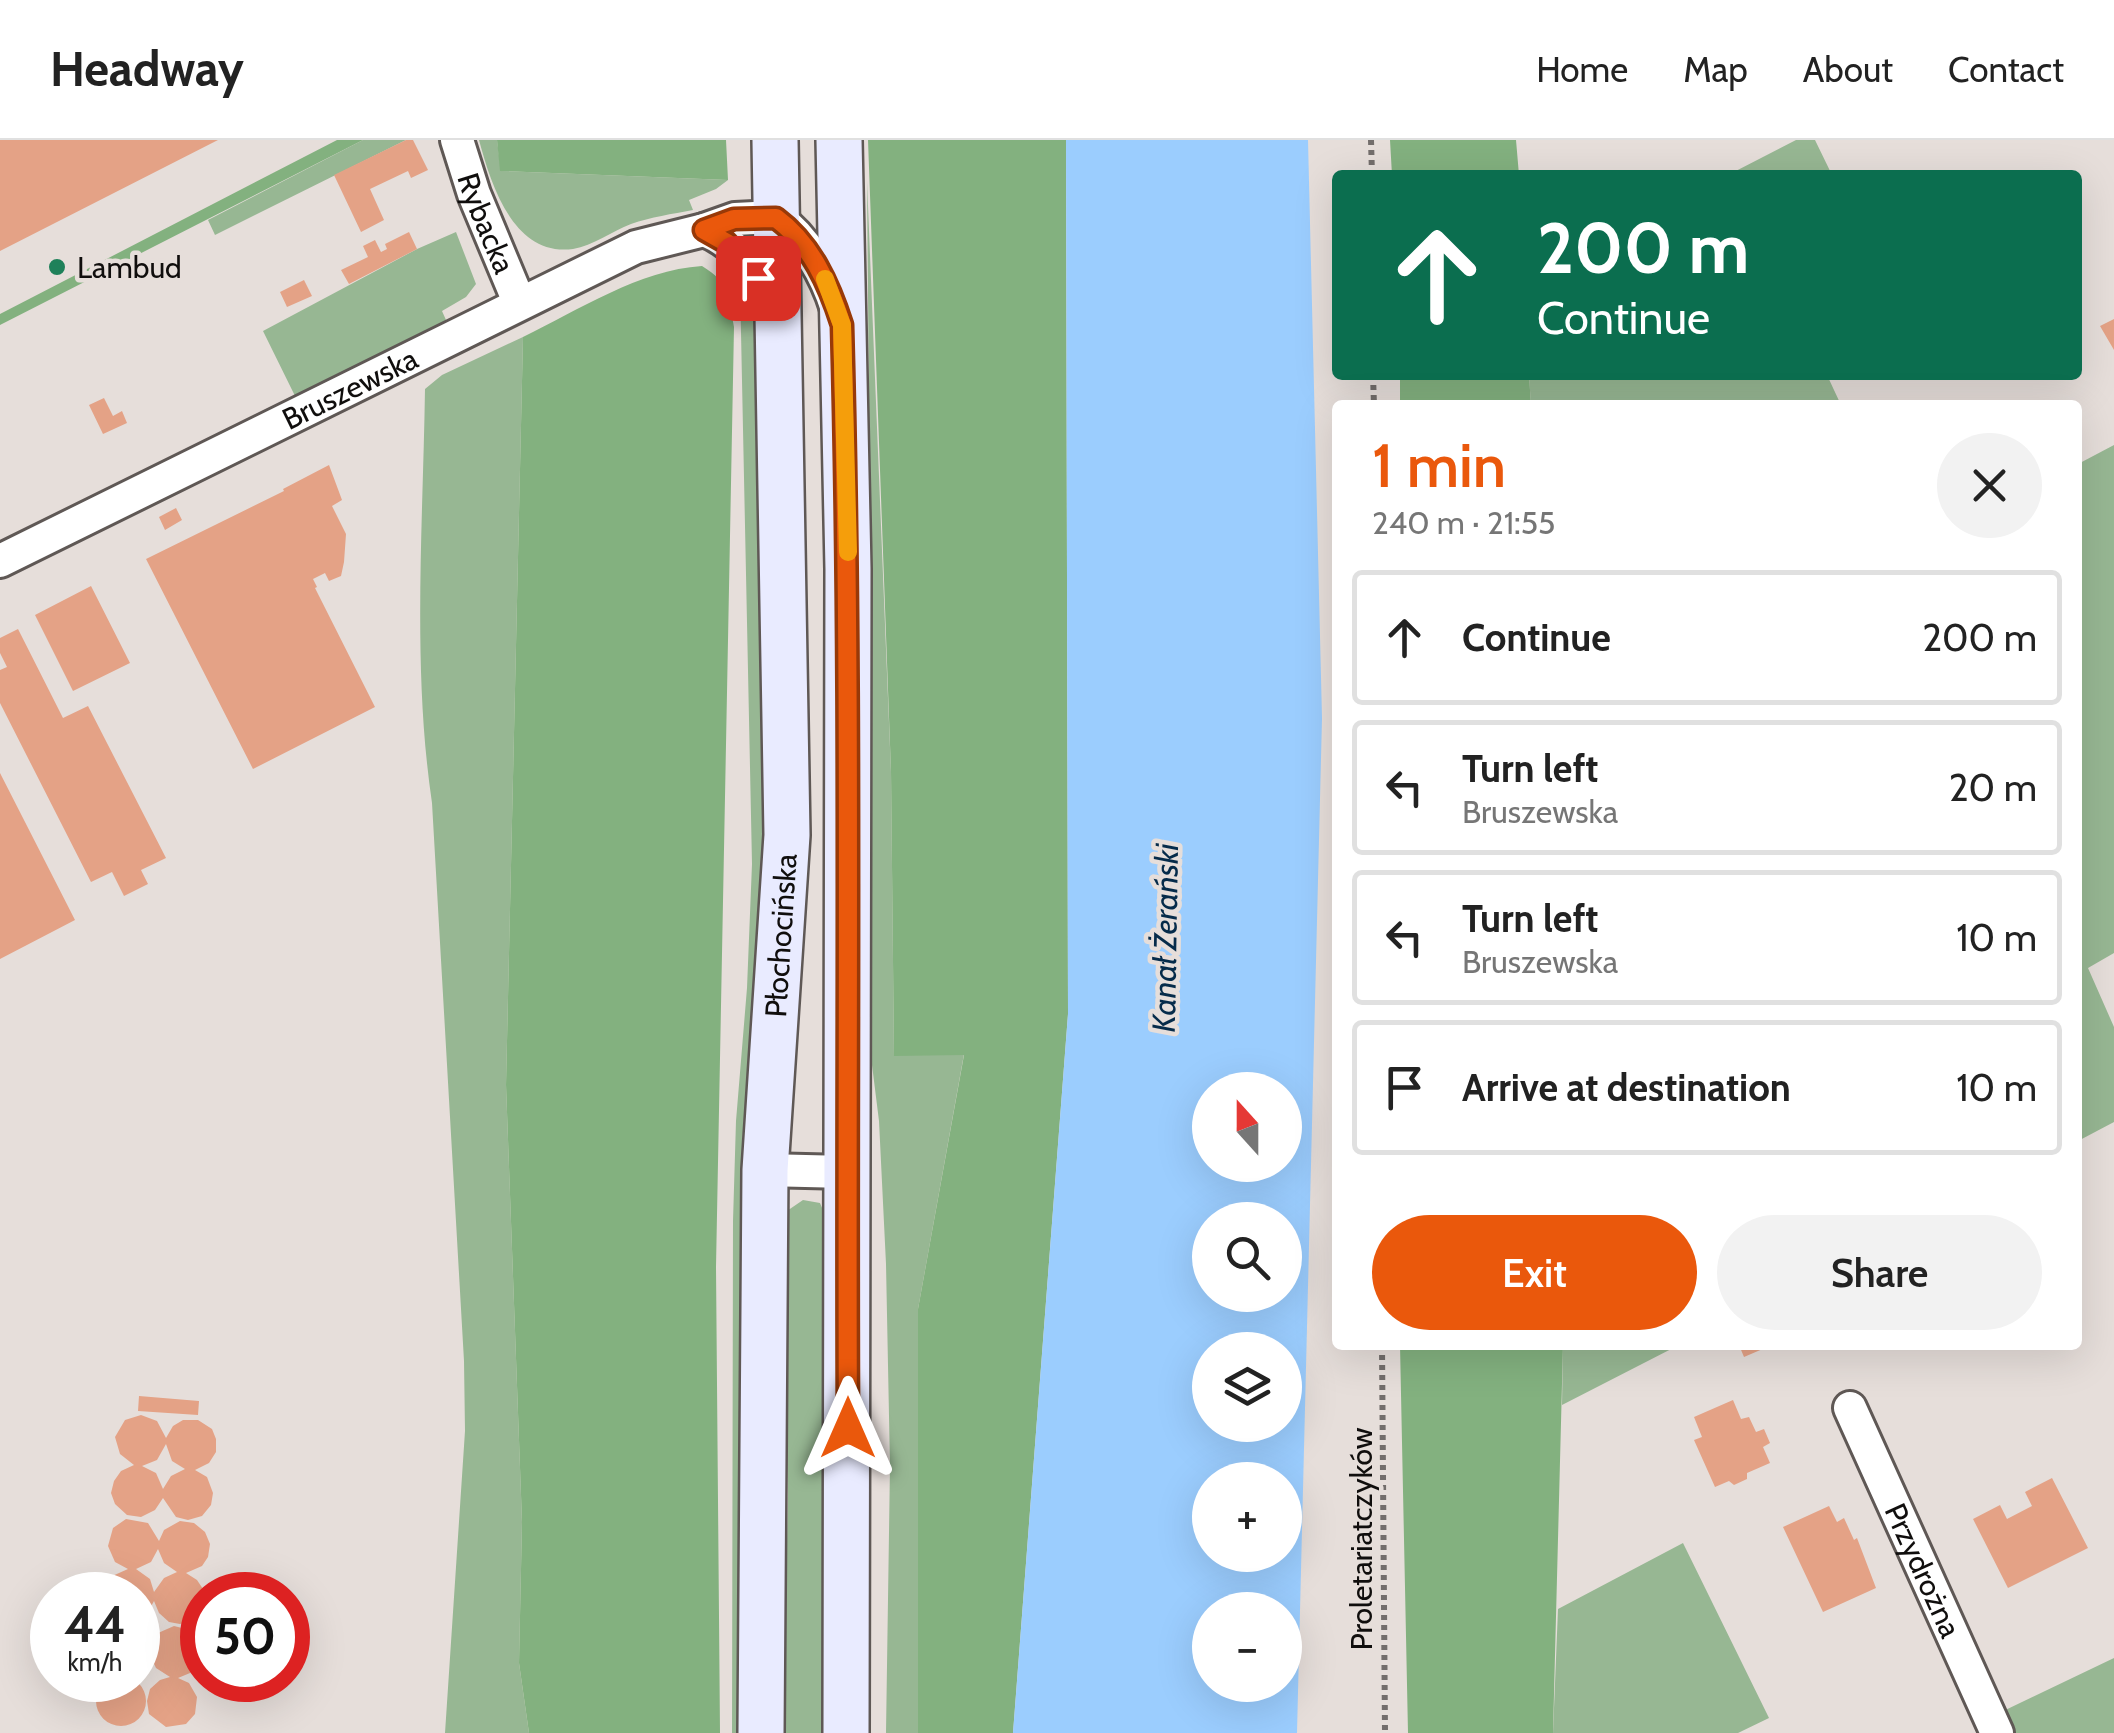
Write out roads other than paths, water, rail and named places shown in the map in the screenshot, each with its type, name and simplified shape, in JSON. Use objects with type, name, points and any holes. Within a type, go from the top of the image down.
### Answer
[{"type":"main road","name":"Płochocińska","points":[[761,1733],[766,1491],[765,1170],[788,835],[775,140]]},
{"type":"main road","name":"Płochocińska","points":[[839,140],[848,569],[846,1733]]},
{"type":"street","name":"Rybacka","points":[[458,140],[474,194],[519,302]]},
{"type":"street","name":"Bruszewska","points":[[0,561],[636,246],[734,219],[776,218]]},
{"type":"street","points":[[776,218],[795,234],[813,258],[842,325]]},
{"type":"street","points":[[704,230],[727,243],[758,278],[770,296],[778,322]]},
{"type":"street","points":[[765,1170],[846,1172]]},
{"type":"street","name":"Przydrożna","points":[[1850,1408],[1997,1733]]},
{"type":"water","name":"Kanał Żerański","points":[[1066,140],[1308,140],[1322,718],[1302,1530],[1302,1462],[1192,1462],[1192,1572],[1301,1572],[1300,1592],[1192,1592],[1192,1702],[1298,1702],[1297,1733],[1013,1733],[1068,1014]]},
{"type":"place","name":"Lambud","points":[[57,267]]}]
